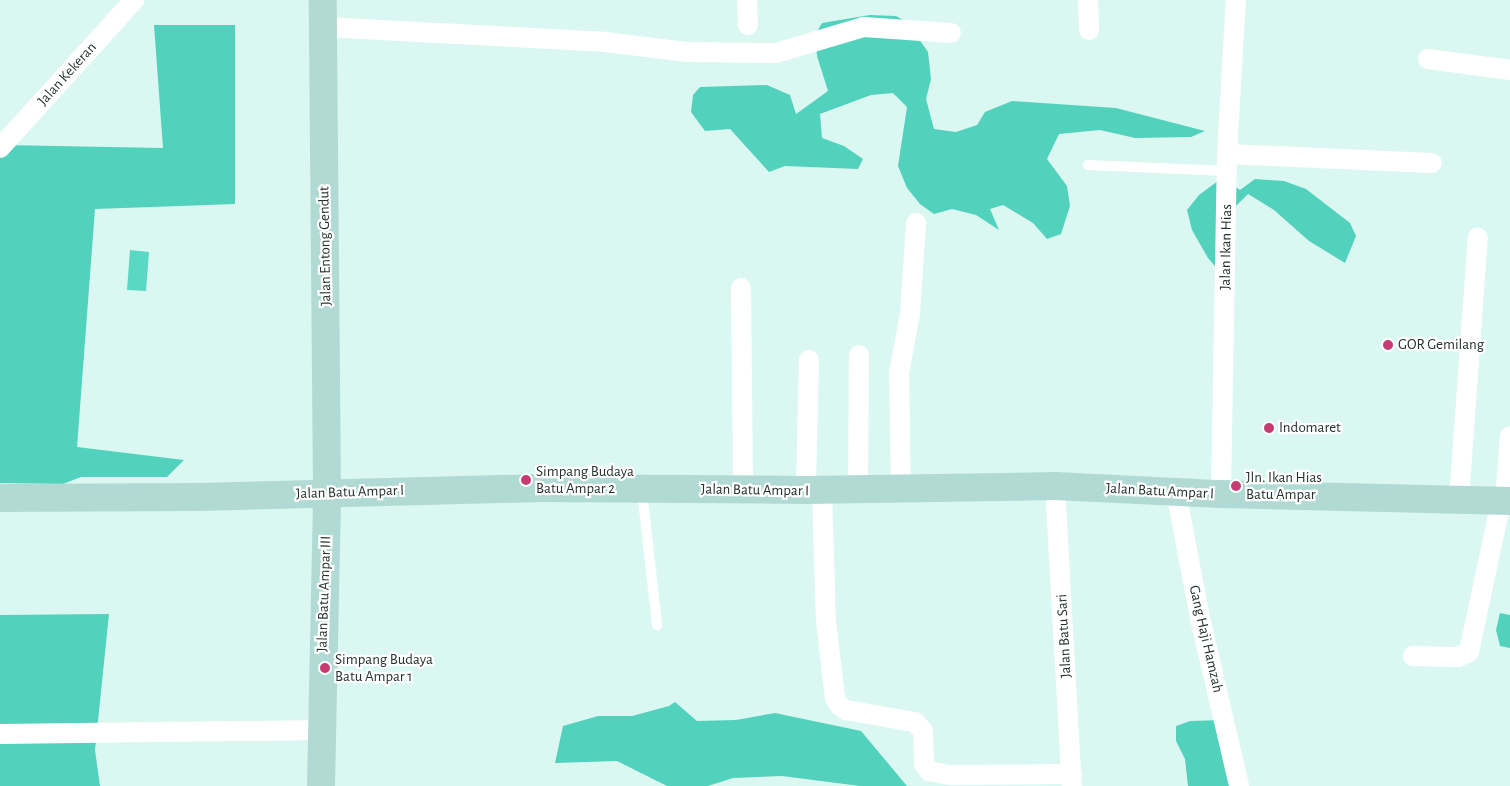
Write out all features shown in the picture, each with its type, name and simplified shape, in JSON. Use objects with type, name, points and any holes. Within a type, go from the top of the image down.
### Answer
[{"type":"street","name":"Jalan Kekeran","points":[[0,148],[134,0]]},
{"type":"street","points":[[747,0],[748,25]]},
{"type":"street","points":[[1088,0],[1089,30]]},
{"type":"street","name":"Jalan Ikan Hias","points":[[1221,494],[1227,162],[1236,0]]},
{"type":"street","points":[[323,13],[466,37],[605,42],[688,52],[776,53],[864,27],[951,33]]},
{"type":"street","name":"Jalan Entong Gendut","points":[[323,13],[327,492]]},
{"type":"street","points":[[1428,59],[1510,70]]},
{"type":"street","points":[[1227,162],[1432,163]]},
{"type":"street","points":[[901,488],[899,373],[909,322],[916,223]]},
{"type":"street","points":[[1459,500],[1478,238]]},
{"type":"street","points":[[741,288],[743,490]]},
{"type":"street","points":[[858,488],[859,355]]},
{"type":"street","points":[[809,360],[814,490],[826,621],[835,698],[839,705],[846,710],[915,722],[923,731],[924,764],[929,771],[950,775],[1072,780]]},
{"type":"street","points":[[1413,656],[1458,658],[1469,652],[1505,501],[1510,436]]},
{"type":"street","name":"Jalan Batu Ampar I","points":[[0,498],[198,497],[327,492],[642,488],[814,490],[1055,486],[1221,494],[1505,501]]},
{"type":"street","name":"Jalan Batu Sari","points":[[1055,486],[1072,780]]},
{"type":"street","name":"Jalan Batu Ampar III","points":[[320,786],[327,492]]},
{"type":"street","name":"Gang Haji Hamzah","points":[[1176,492],[1200,618],[1239,786]]},
{"type":"street","points":[[0,734],[321,730]]},
{"type":"lane","points":[[1088,165],[1227,162]]},
{"type":"lane","points":[[642,488],[657,625]]},
{"type":"shaded area","points":[[870,15],[896,16],[907,22],[928,52],[931,79],[926,99],[934,129],[956,132],[977,125],[985,112],[1012,101],[1116,108],[1205,131],[1191,137],[1135,138],[1100,130],[1059,134],[1047,159],[1067,186],[1070,206],[1061,234],[1047,239],[1033,223],[1003,205],[990,209],[999,230],[976,215],[952,209],[934,214],[920,204],[907,188],[898,166],[907,107],[893,93],[871,95],[820,114],[822,138],[844,146],[863,159],[858,169],[785,166],[769,172],[730,129],[705,131],[691,112],[693,95],[700,87],[767,85],[790,95],[796,114],[828,91],[817,56],[815,35],[822,23]]},
{"type":"shaded area","points":[[154,25],[235,25],[235,204],[95,209],[77,447],[184,460],[167,477],[81,477],[63,484],[0,483],[0,148],[3,145],[163,148]]},
{"type":"shaded area","points":[[1222,178],[1240,190],[1255,179],[1284,181],[1306,189],[1350,223],[1356,236],[1345,263],[1309,241],[1274,210],[1248,194],[1230,212],[1227,280],[1208,258],[1192,230],[1187,210],[1199,195]]},
{"type":"shaded area","points":[[130,250],[149,252],[146,291],[127,290]]},
{"type":"shaded area","points":[[1500,613],[1510,615],[1510,648],[1500,646],[1496,630]]},
{"type":"shaded area","points":[[109,614],[95,750],[100,786],[0,786],[0,615]]},
{"type":"shaded area","points":[[675,702],[697,721],[736,720],[775,713],[861,731],[907,786],[860,786],[782,776],[733,778],[708,786],[667,786],[617,761],[555,763],[563,726],[598,716],[632,716],[669,706]]},
{"type":"shaded area","points":[[1223,720],[1236,786],[1188,786],[1185,759],[1176,741],[1176,726],[1190,721]]},
{"type":"place","name":"GOR Gemilang","points":[[1388,345]]},
{"type":"place","name":"Indomaret","points":[[1269,428]]},
{"type":"place","name":"Simpang Budaya Batu Ampar 2","points":[[526,480]]},
{"type":"place","name":"Jln. Ikan Hias Batu Ampar","points":[[1236,486]]},
{"type":"place","name":"Simpang Budaya Batu Ampar 1","points":[[325,668]]}]
